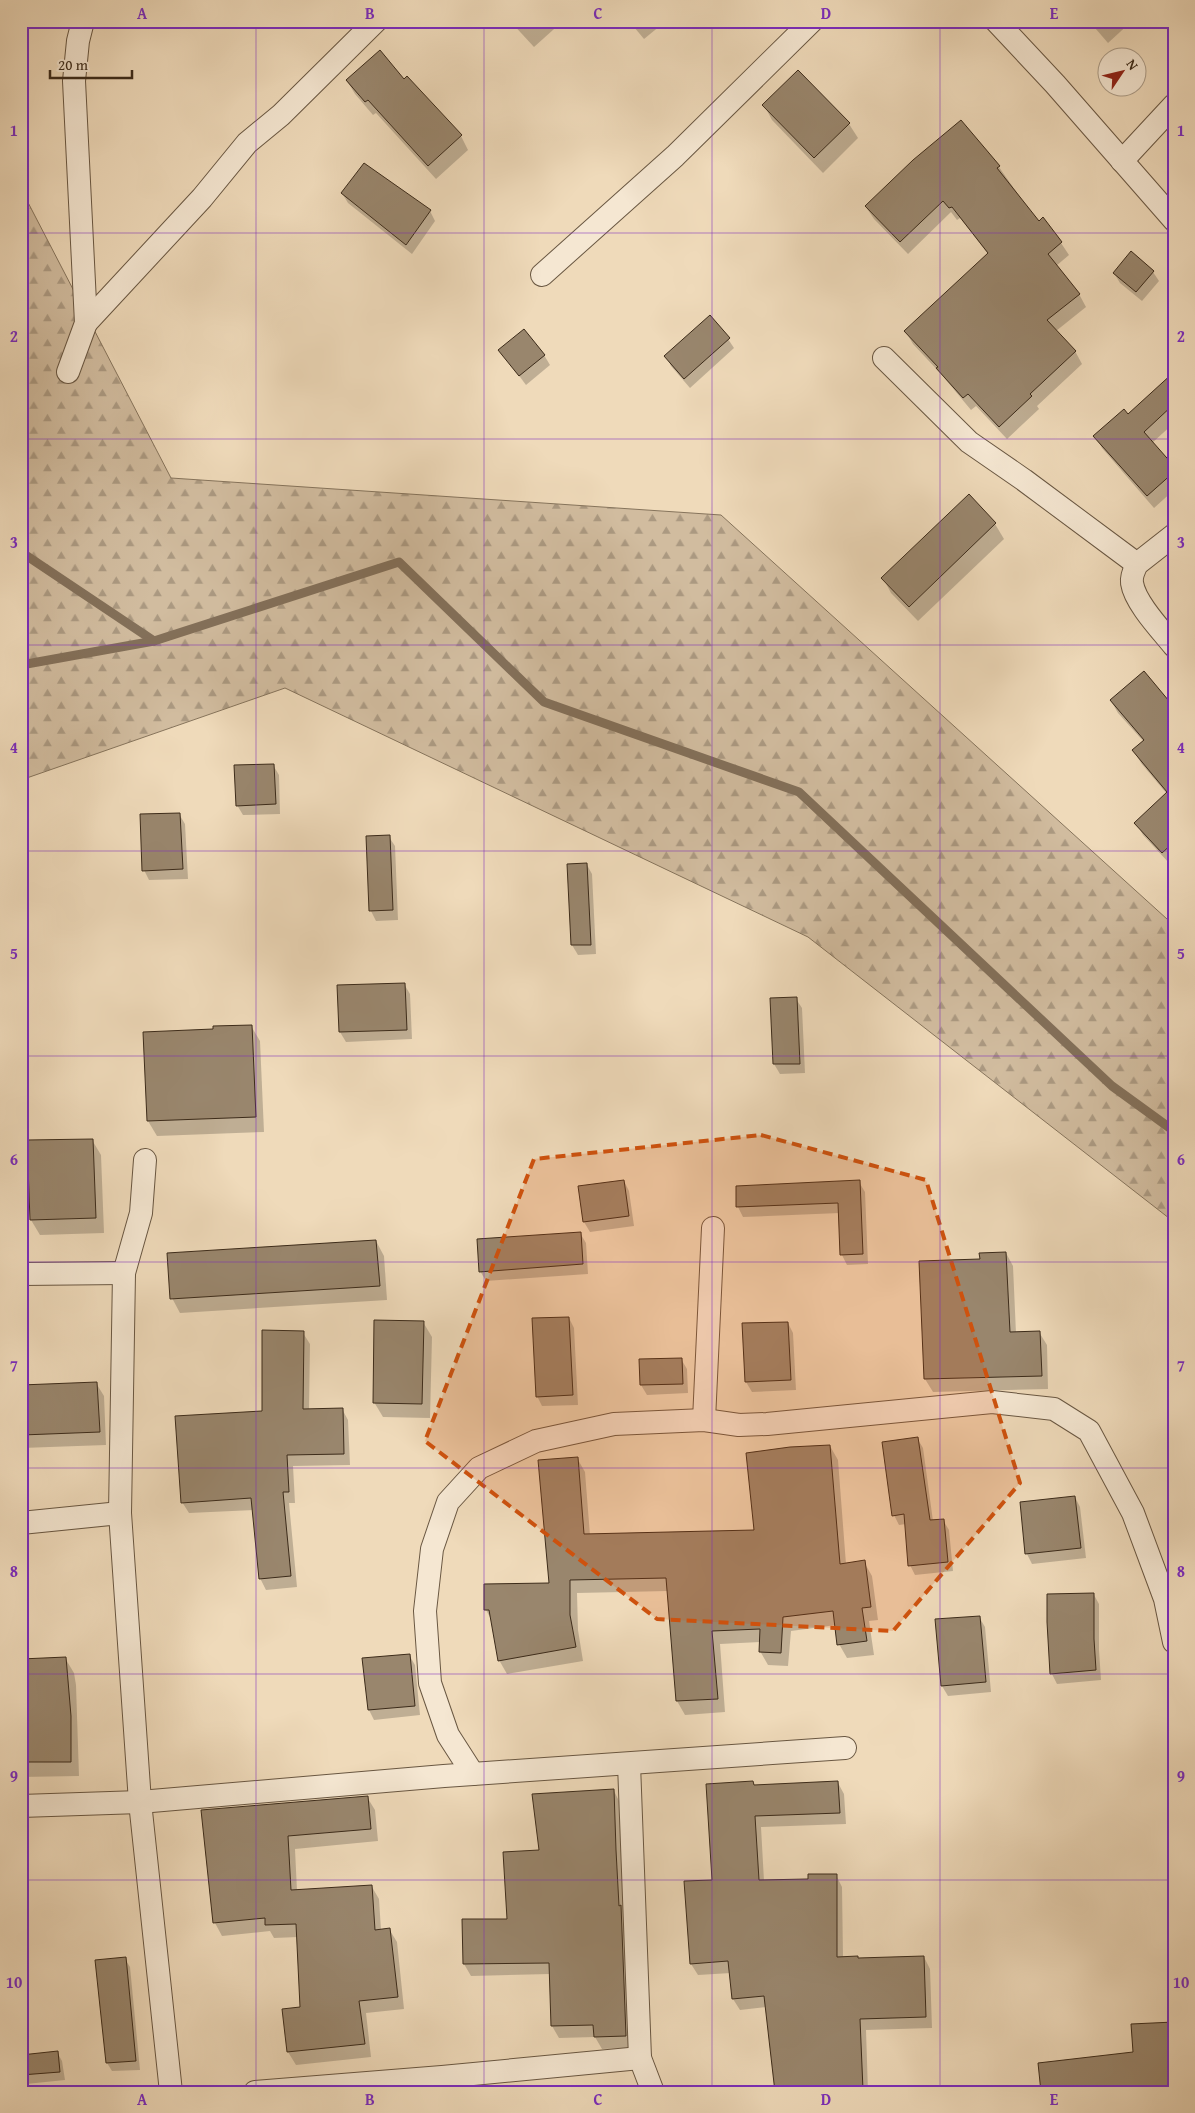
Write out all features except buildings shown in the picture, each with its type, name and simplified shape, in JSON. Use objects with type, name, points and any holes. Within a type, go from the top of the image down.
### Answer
[{"type":"street","points":[[83,21],[78,41],[74,81],[86,323]]},
{"type":"street","points":[[68,372],[86,323],[202,198],[247,143],[276,120],[376,21]]},
{"type":"street","points":[[542,275],[675,156],[812,21]]},
{"type":"street","points":[[996,21],[1174,220]]},
{"type":"street","points":[[1122,161],[1174,104]]},
{"type":"street","points":[[884,358],[968,442],[1024,480],[1137,564]]},
{"type":"street","points":[[1174,535],[1137,564],[1132,583],[1137,595],[1174,646]]},
{"type":"street","points":[[145,1160],[141,1212],[124,1273],[120,1513],[140,1802],[171,2092]]},
{"type":"street","points":[[704,1420],[713,1228]]},
{"type":"street","points":[[21,1274],[124,1273]]},
{"type":"street","points":[[473,1774],[448,1735],[430,1683],[425,1611],[432,1549],[448,1502],[479,1468],[536,1441],[614,1424],[704,1420],[739,1425],[777,1423],[992,1402],[1054,1409],[1089,1431],[1133,1513],[1165,1599],[1174,1642]]},
{"type":"street","points":[[21,1523],[120,1513]]},
{"type":"street","points":[[21,1806],[140,1802],[473,1774],[845,1748]]},
{"type":"street","points":[[629,1764],[640,2058],[653,2092]]},
{"type":"street","points":[[255,2092],[442,2077],[640,2058]]},
{"type":"highlighted area","points":[[761,1135],[926,1180],[1020,1483],[893,1631],[657,1619],[425,1441],[534,1159]]},
{"type":"green space","points":[[21,189],[171,478],[721,515],[1167,919],[1174,920],[1174,1222],[808,937],[285,688],[21,780]]},
{"type":"waterway","points":[[21,552],[154,641]]},
{"type":"waterway","points":[[21,665],[154,641],[399,562],[544,702],[799,792],[1112,1086],[1174,1131]]}]
